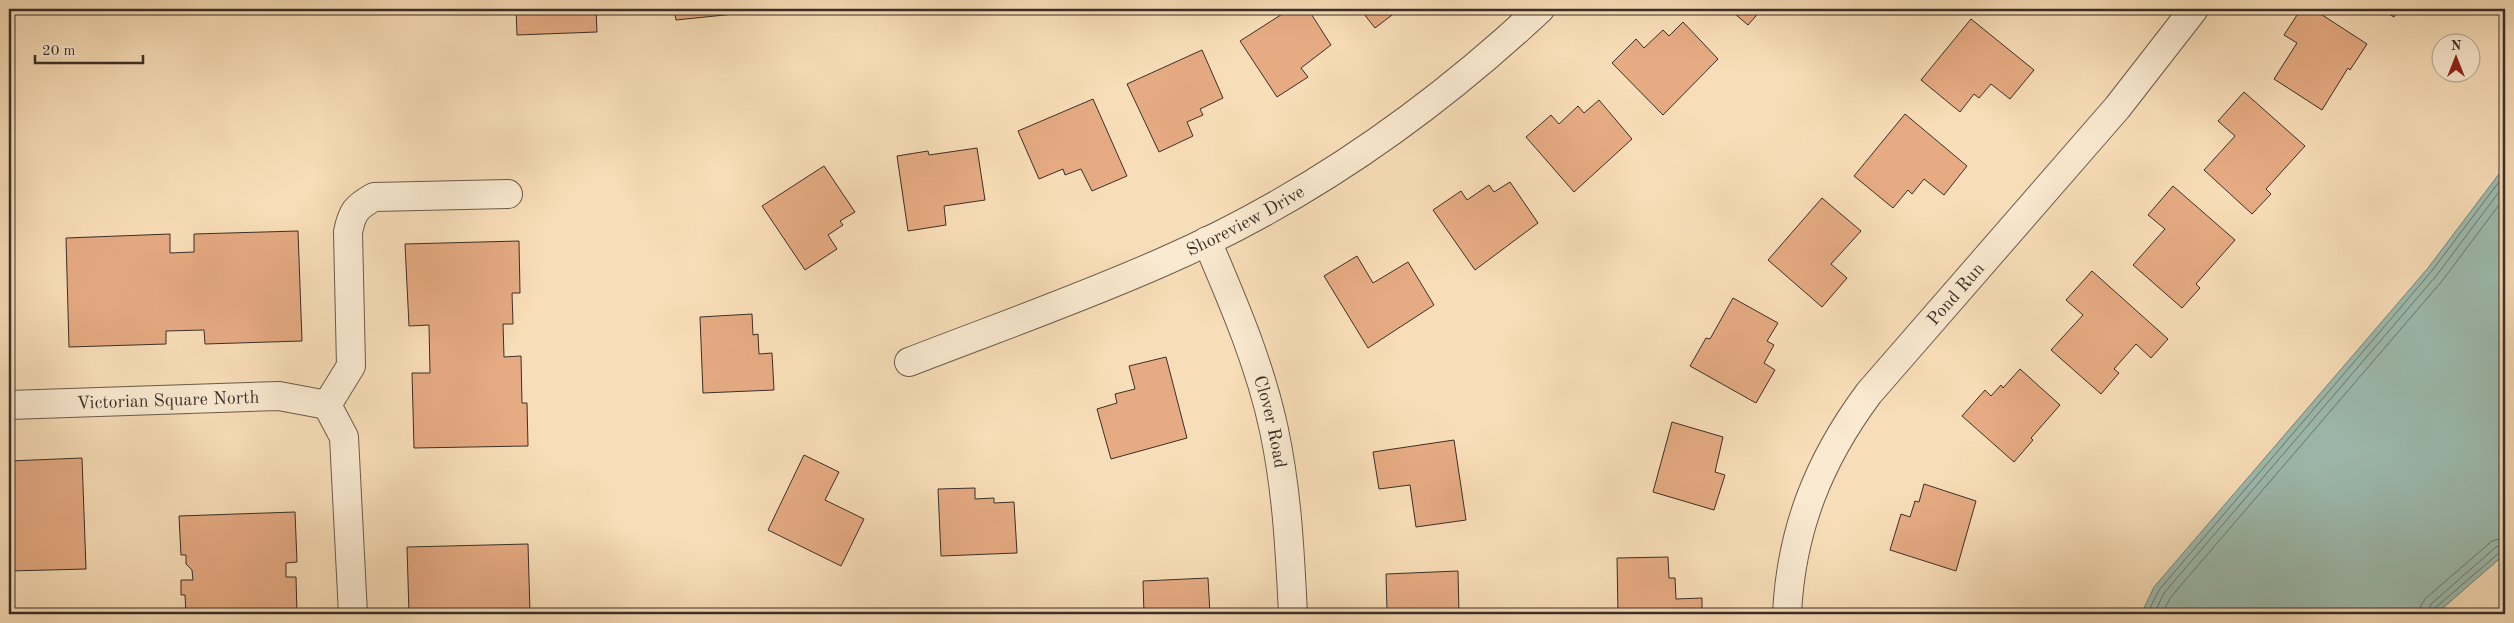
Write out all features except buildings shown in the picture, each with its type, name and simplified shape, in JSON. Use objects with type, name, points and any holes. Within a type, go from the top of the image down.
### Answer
[{"type":"street","name":"Shoreview Drive","points":[[909,362],[1166,261],[1294,194],[1393,130],[1452,86],[1540,9]]},
{"type":"street","name":"Pond Run","points":[[1786,614],[1788,588],[1799,527],[1822,468],[1846,424],[1869,393],[2117,108],[2194,9]]},
{"type":"street","points":[[353,614],[344,437],[327,405],[351,366],[348,232],[351,216],[361,204],[374,197],[508,194]]},
{"type":"street","name":"Clover Road","points":[[1207,241],[1240,318],[1274,429],[1286,496],[1293,614]]},
{"type":"street","name":"Victorian Square North","points":[[9,405],[279,396],[327,405]]},
{"type":"water","points":[[2505,166],[2505,554],[2436,614],[2141,614],[2154,587],[2428,268]]}]
